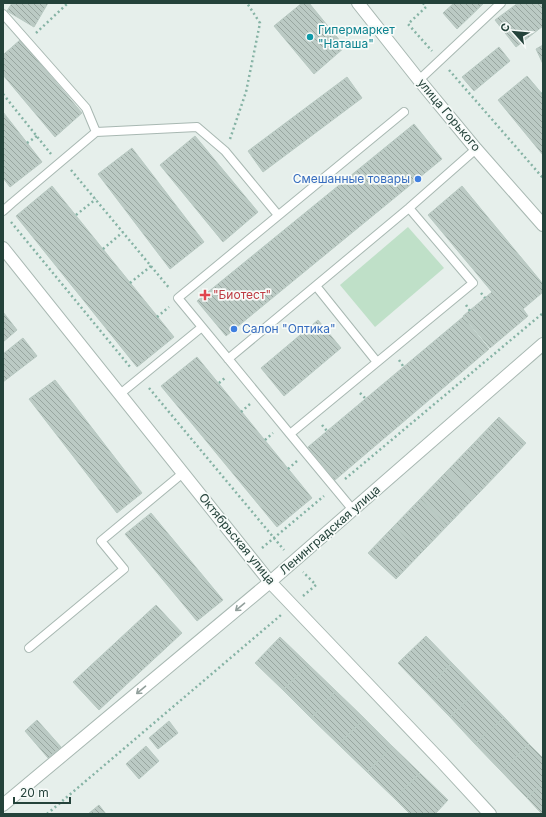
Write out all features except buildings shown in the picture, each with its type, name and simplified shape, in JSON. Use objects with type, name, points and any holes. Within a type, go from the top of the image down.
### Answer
[{"type":"street","name":"улица Горького","points":[[358,3],[476,149],[543,225]]},
{"type":"street","name":"Октябрьская улица","points":[[3,248],[270,582],[437,756],[490,814]]},
{"type":"street","name":"Ленинградская улица","points":[[3,805],[270,582],[543,344]]},
{"type":"lane","points":[[419,80],[501,3]]},
{"type":"lane","points":[[3,14],[86,108],[96,132]]},
{"type":"lane","points":[[353,510],[178,298],[404,112]]},
{"type":"lane","points":[[3,211],[96,132],[197,127],[225,151],[278,215]]},
{"type":"lane","points":[[228,359],[409,208],[476,149]]},
{"type":"lane","points":[[290,434],[472,283],[409,208]]},
{"type":"lane","points":[[316,286],[377,362]]},
{"type":"lane","points":[[120,394],[202,327]]},
{"type":"lane","points":[[29,648],[124,569],[100,541],[183,472]]},
{"type":"path","points":[[27,42],[68,3]]},
{"type":"path","points":[[225,151],[246,92],[260,23],[247,3]]},
{"type":"path","points":[[423,3],[426,7],[408,24],[543,178]]},
{"type":"path","points":[[3,94],[36,136],[96,199],[178,298]]},
{"type":"path","points":[[3,104],[7,100]]},
{"type":"path","points":[[27,143],[36,136]]},
{"type":"path","points":[[76,215],[96,199]]},
{"type":"path","points":[[103,249],[123,232]]},
{"type":"path","points":[[130,283],[151,266]]},
{"type":"path","points":[[251,558],[543,313]]},
{"type":"path","points":[[47,814],[316,585]]},
{"type":"green space","points":[[408,227],[444,268],[375,327],[340,285]]},
{"type":"place","name":"Гипермаркет \"Наташа\"","points":[[310,37]]},
{"type":"place","name":"Смешанные товары","points":[[418,179]]},
{"type":"place","name":"\"Биотест\"","points":[[205,295]]},
{"type":"place","name":"Салон \"Оптика\"","points":[[234,329]]}]
